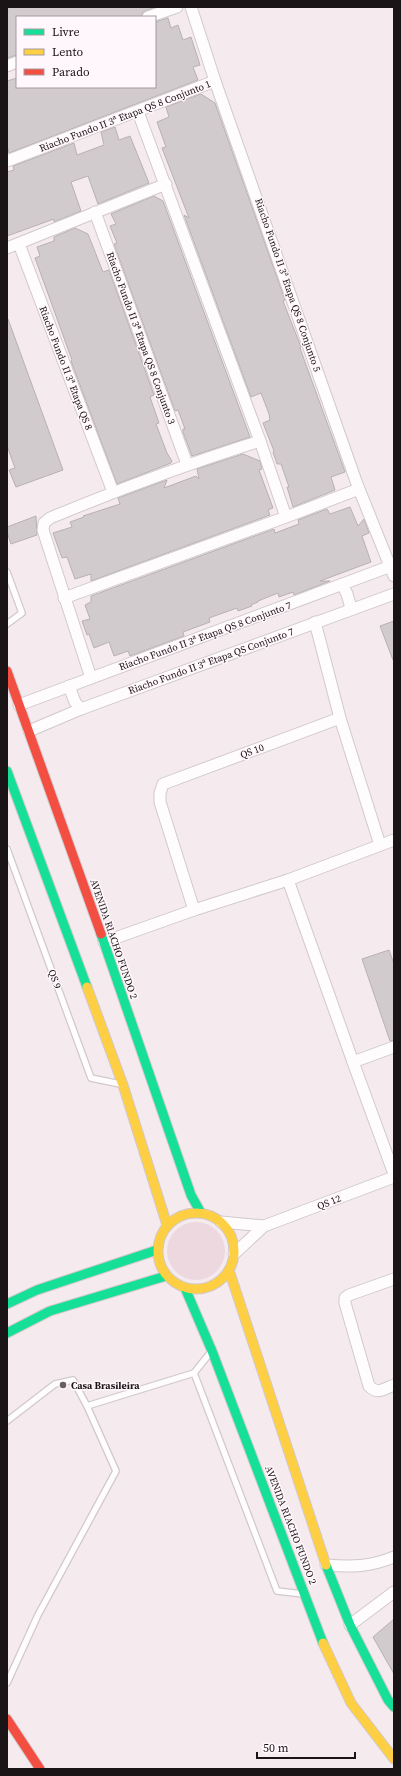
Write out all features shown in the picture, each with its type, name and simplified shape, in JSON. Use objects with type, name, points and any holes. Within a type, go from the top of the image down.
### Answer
[{"type":"main road","name":"AVENIDA RIACHO FUNDO 2","points":[[7,672],[104,942],[191,1195],[201,1213]]},
{"type":"main road","points":[[8,778],[123,1085],[167,1225]]},
{"type":"main road","points":[[201,1213],[212,1216],[221,1222],[229,1231],[234,1242],[234,1254],[230,1270],[221,1280],[210,1287],[198,1290],[185,1288],[175,1284],[166,1276],[159,1264],[157,1250],[162,1232],[167,1225],[182,1215],[201,1213]]},
{"type":"main road","points":[[7,1304],[37,1290],[157,1250]]},
{"type":"main road","name":"AVENIDA RIACHO FUNDO 2","points":[[230,1270],[326,1565],[350,1625],[394,1707]]},
{"type":"main road","points":[[7,1333],[50,1311],[166,1276]]},
{"type":"main road","name":"AVENIDA RIACHO FUNDO 2","points":[[185,1288],[212,1351],[306,1594],[326,1650],[351,1703],[394,1759]]},
{"type":"main road","points":[[7,1719],[40,1769]]},
{"type":"street","points":[[151,16],[177,7]]},
{"type":"street","name":"Riacho Fundo II 3ª Etapa QS 8 Conjunto 1","points":[[7,161],[138,112],[215,81],[191,7]]},
{"type":"street","name":"Riacho Fundo II 3ª Etapa QS 8 Conjunto 5","points":[[215,81],[359,489],[392,571]]},
{"type":"street","points":[[138,112],[166,184],[260,441],[286,517]]},
{"type":"street","points":[[7,248],[166,184]]},
{"type":"street","name":"Riacho Fundo II 3ª Etapa QS 8 Conjunto 3","points":[[95,212],[187,464]]},
{"type":"street","name":"Riacho Fundo II 3ª Etapa QS 8","points":[[19,244],[113,492]]},
{"type":"street","points":[[91,678],[43,530],[44,524],[50,518],[113,492],[187,464],[260,441]]},
{"type":"street","points":[[64,598],[359,489]]},
{"type":"street","name":"Riacho Fundo II 3ª Etapa QS 8 Conjunto 7","points":[[19,705],[342,584],[392,571]]},
{"type":"street","points":[[342,584],[351,608]]},
{"type":"street","name":"Riacho Fundo II 3ª Etapa QS Conjunto 7","points":[[28,731],[81,709],[351,608],[394,594]]},
{"type":"street","points":[[315,622],[340,718],[380,845]]},
{"type":"street","points":[[69,686],[75,702],[81,709]]},
{"type":"street","name":"QS 10","points":[[194,910],[160,802],[160,793],[163,784],[340,718]]},
{"type":"street","points":[[104,942],[194,910],[288,880],[394,840]]},
{"type":"street","points":[[288,880],[394,1174]]},
{"type":"street","points":[[353,1062],[394,1047]]},
{"type":"street","name":"QS 12","points":[[234,1254],[264,1226],[394,1177]]},
{"type":"street","name":"QS 12","points":[[221,1222],[264,1226]]},
{"type":"street","points":[[394,1279],[349,1295],[345,1298],[344,1303],[369,1386],[374,1391],[378,1392],[394,1385]]},
{"type":"street","points":[[326,1565],[354,1567],[379,1563],[394,1557]]},
{"type":"street","points":[[350,1625],[394,1592]]},
{"type":"lane","points":[[7,572],[22,613],[7,624]]},
{"type":"lane","name":"QS 9","points":[[7,849],[91,1078],[123,1085]]},
{"type":"lane","points":[[87,1406],[194,1373],[212,1351]]},
{"type":"lane","points":[[194,1373],[277,1591],[306,1594]]},
{"type":"lane","points":[[7,1422],[55,1384],[73,1380],[87,1406],[116,1471],[38,1615],[7,1683]]},
{"type":"shaded area","points":[[190,1222],[202,1222],[217,1230],[225,1245],[225,1257],[217,1272],[202,1280],[190,1280],[175,1272],[167,1257],[167,1245],[175,1230]]},
{"type":"building","points":[[7,7],[156,7],[143,12],[141,16],[16,16],[16,55],[7,58]]},
{"type":"building","points":[[168,18],[171,28],[178,25],[183,40],[191,37],[200,65],[193,67],[198,80],[9,153],[7,145],[7,81],[16,78],[16,88],[156,88],[156,22]]},
{"type":"building","points":[[201,94],[215,103],[285,300],[283,301],[301,347],[300,348],[345,472],[331,477],[335,490],[293,507],[287,487],[289,487],[281,464],[277,464],[274,451],[263,423],[270,420],[269,414],[261,393],[251,397],[184,215],[189,218],[162,148],[166,147],[157,122],[169,117],[166,107]]},
{"type":"building","points":[[115,127],[119,140],[130,136],[149,183],[98,204],[88,176],[71,182],[81,211],[54,222],[54,219],[7,236],[7,172],[14,170],[13,166],[74,143],[77,155],[104,145],[101,132]]},
{"type":"building","points":[[154,196],[163,201],[250,437],[192,456],[183,432],[183,429],[185,429],[178,410],[175,411],[114,244],[117,243],[110,226],[116,224],[111,214]]},
{"type":"building","points":[[75,228],[88,234],[103,272],[109,270],[154,395],[150,397],[159,423],[156,424],[167,453],[172,461],[171,463],[117,484],[71,361],[72,360],[35,258],[40,256],[37,247],[54,241],[54,237]]},
{"type":"building","points":[[7,319],[63,470],[16,487],[9,470],[15,468],[7,446]]},
{"type":"building","points":[[243,454],[260,461],[262,469],[259,470],[273,508],[268,510],[270,515],[91,581],[91,574],[75,579],[67,557],[62,558],[53,533],[72,527],[70,522],[84,517],[83,516],[120,504],[118,498],[167,480],[164,488],[196,476],[199,479],[197,469]]},
{"type":"building","points":[[350,507],[358,526],[364,519],[369,533],[362,536],[371,562],[320,581],[330,581],[294,595],[293,592],[279,597],[278,593],[258,601],[251,605],[252,606],[238,611],[237,608],[209,618],[210,622],[183,632],[184,636],[130,656],[128,651],[114,656],[109,642],[94,648],[89,634],[87,635],[82,621],[90,619],[85,605],[91,602],[91,596],[274,529],[275,533],[299,524],[298,520],[327,509],[330,514]]},
{"type":"building","points":[[36,516],[37,535],[11,544],[7,527]]},
{"type":"building","points":[[394,621],[394,660],[393,660],[380,626]]},
{"type":"building","points":[[389,950],[394,964],[394,1040],[390,1041],[362,959]]},
{"type":"building","points":[[394,1619],[394,1674],[373,1637]]},
{"type":"traffic: fast","points":[[7,771],[87,987]]},
{"type":"traffic: fast","points":[[101,934],[191,1195],[201,1213]]},
{"type":"traffic: fast","points":[[7,1304],[37,1290],[157,1250]]},
{"type":"traffic: fast","points":[[7,1333],[50,1311],[166,1276]]},
{"type":"traffic: fast","points":[[185,1288],[212,1351],[323,1643]]},
{"type":"traffic: fast","points":[[326,1565],[350,1625],[388,1700],[394,1707]]},
{"type":"traffic: slow","points":[[87,987],[123,1085],[167,1225]]},
{"type":"traffic: slow","points":[[188,1213],[204,1213],[217,1219],[228,1230],[234,1243],[234,1251],[232,1266],[217,1283],[204,1289],[188,1289],[175,1283],[160,1266],[158,1259],[158,1243],[164,1230],[181,1215],[188,1213]]},
{"type":"traffic: slow","points":[[229,1270],[326,1565]]},
{"type":"traffic: slow","points":[[323,1643],[351,1703],[394,1759]]},
{"type":"traffic: jam","points":[[7,671],[101,934]]},
{"type":"traffic: jam","points":[[7,1719],[40,1769]]},
{"type":"place","name":"Casa Brasileira","points":[[63,1385]]}]
